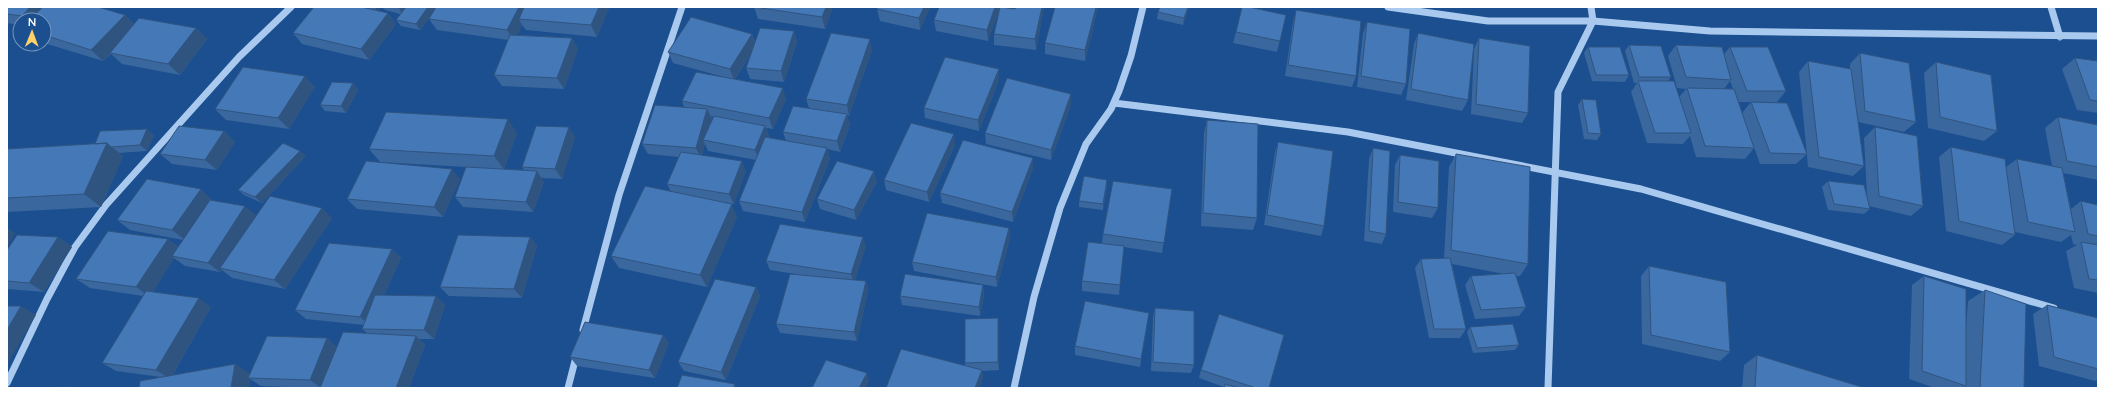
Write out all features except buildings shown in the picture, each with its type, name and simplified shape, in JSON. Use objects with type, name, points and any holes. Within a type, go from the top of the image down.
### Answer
[{"type":"street","points":[[7,383],[47,299],[75,247],[106,205],[239,57],[291,7]]},
{"type":"street","points":[[582,334],[619,195],[682,7]]},
{"type":"street","points":[[1014,388],[1024,332],[1059,211],[1083,149],[1114,103],[1132,54],[1143,7]]},
{"type":"street","points":[[1388,7],[1488,22],[1593,21],[1710,31],[2060,37],[2098,36]]},
{"type":"street","points":[[1548,388],[1557,173],[1558,92],[1593,21],[1591,7]]},
{"type":"street","points":[[2051,7],[2060,37]]},
{"type":"street","points":[[1114,103],[1348,132],[1641,189],[2060,310]]},
{"type":"street","points":[[568,388],[580,342]]}]
